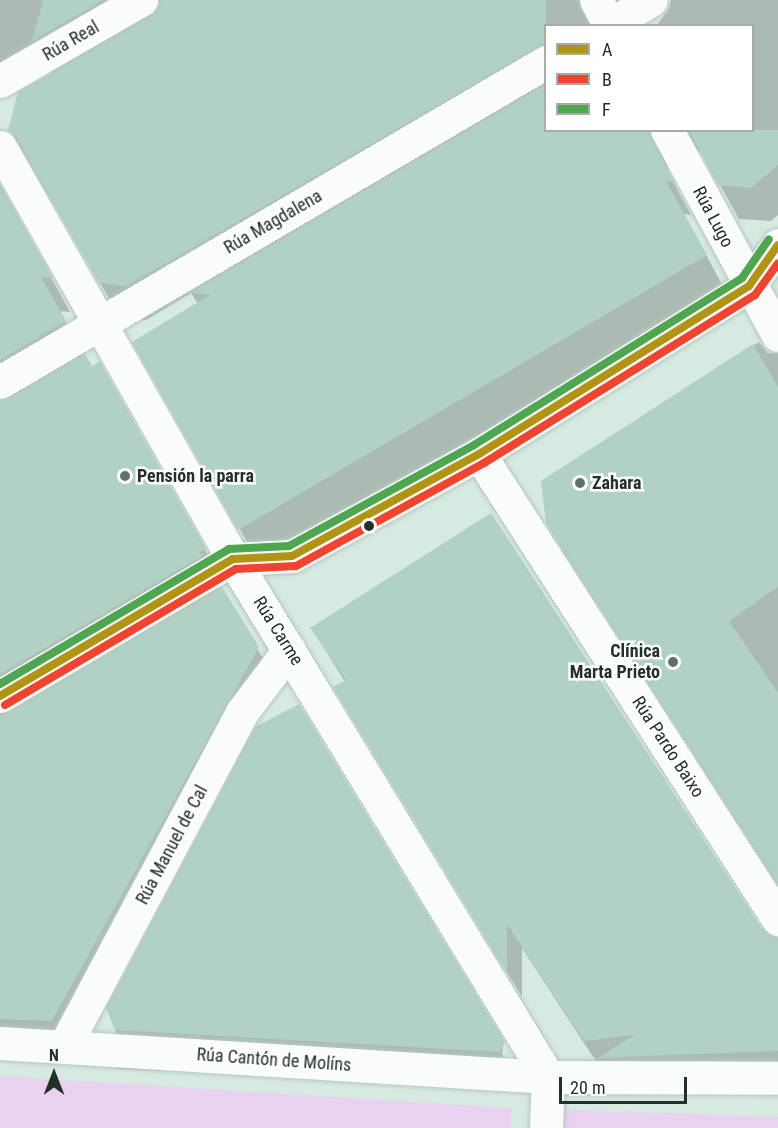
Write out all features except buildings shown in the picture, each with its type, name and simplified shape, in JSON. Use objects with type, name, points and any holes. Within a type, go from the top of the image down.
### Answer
[{"type":"street","name":"Rúa Real","points":[[0,81],[141,0]]},
{"type":"street","points":[[596,0],[608,24]]},
{"type":"street","points":[[611,24],[651,0]]},
{"type":"street","name":"Rúa Magdalena","points":[[0,382],[544,63]]},
{"type":"street","name":"Rúa Lugo","points":[[668,132],[749,286],[778,335]]},
{"type":"street","name":"Rúa Carme","points":[[0,147],[233,559],[548,1077]]},
{"type":"street","points":[[0,696],[233,559],[292,556],[480,454],[749,286],[778,245]]},
{"type":"street","name":"Rúa Pardo Baixo","points":[[480,454],[778,920]]},
{"type":"street","name":"Rúa Manuel de Cal","points":[[64,1047],[242,712],[289,650]]},
{"type":"street","name":"Rúa Cantón de Molíns","points":[[0,1043],[548,1077],[754,1081],[778,1078]]},
{"type":"street","points":[[546,1128],[548,1077]]},
{"type":"shaded area","points":[[0,1076],[512,1108],[511,1128],[0,1128]]},
{"type":"shaded area","points":[[558,1109],[778,1117],[778,1128],[558,1128]]},
{"type":"transit line","name":"F","points":[[0,684],[229,549],[289,546],[474,445],[742,278],[769,239]]},
{"type":"transit line","name":"A","points":[[0,696],[233,559],[292,556],[479,454],[749,286],[778,245]]},
{"type":"transit line","name":"B","points":[[5,705],[236,569],[296,566],[484,463],[755,295],[778,263]]},
{"type":"place","name":"Pensión la parra","points":[[125,476]]},
{"type":"place","name":"Zahara","points":[[580,483]]},
{"type":"place","name":"Clínica Marta Prieto","points":[[673,662]]}]
